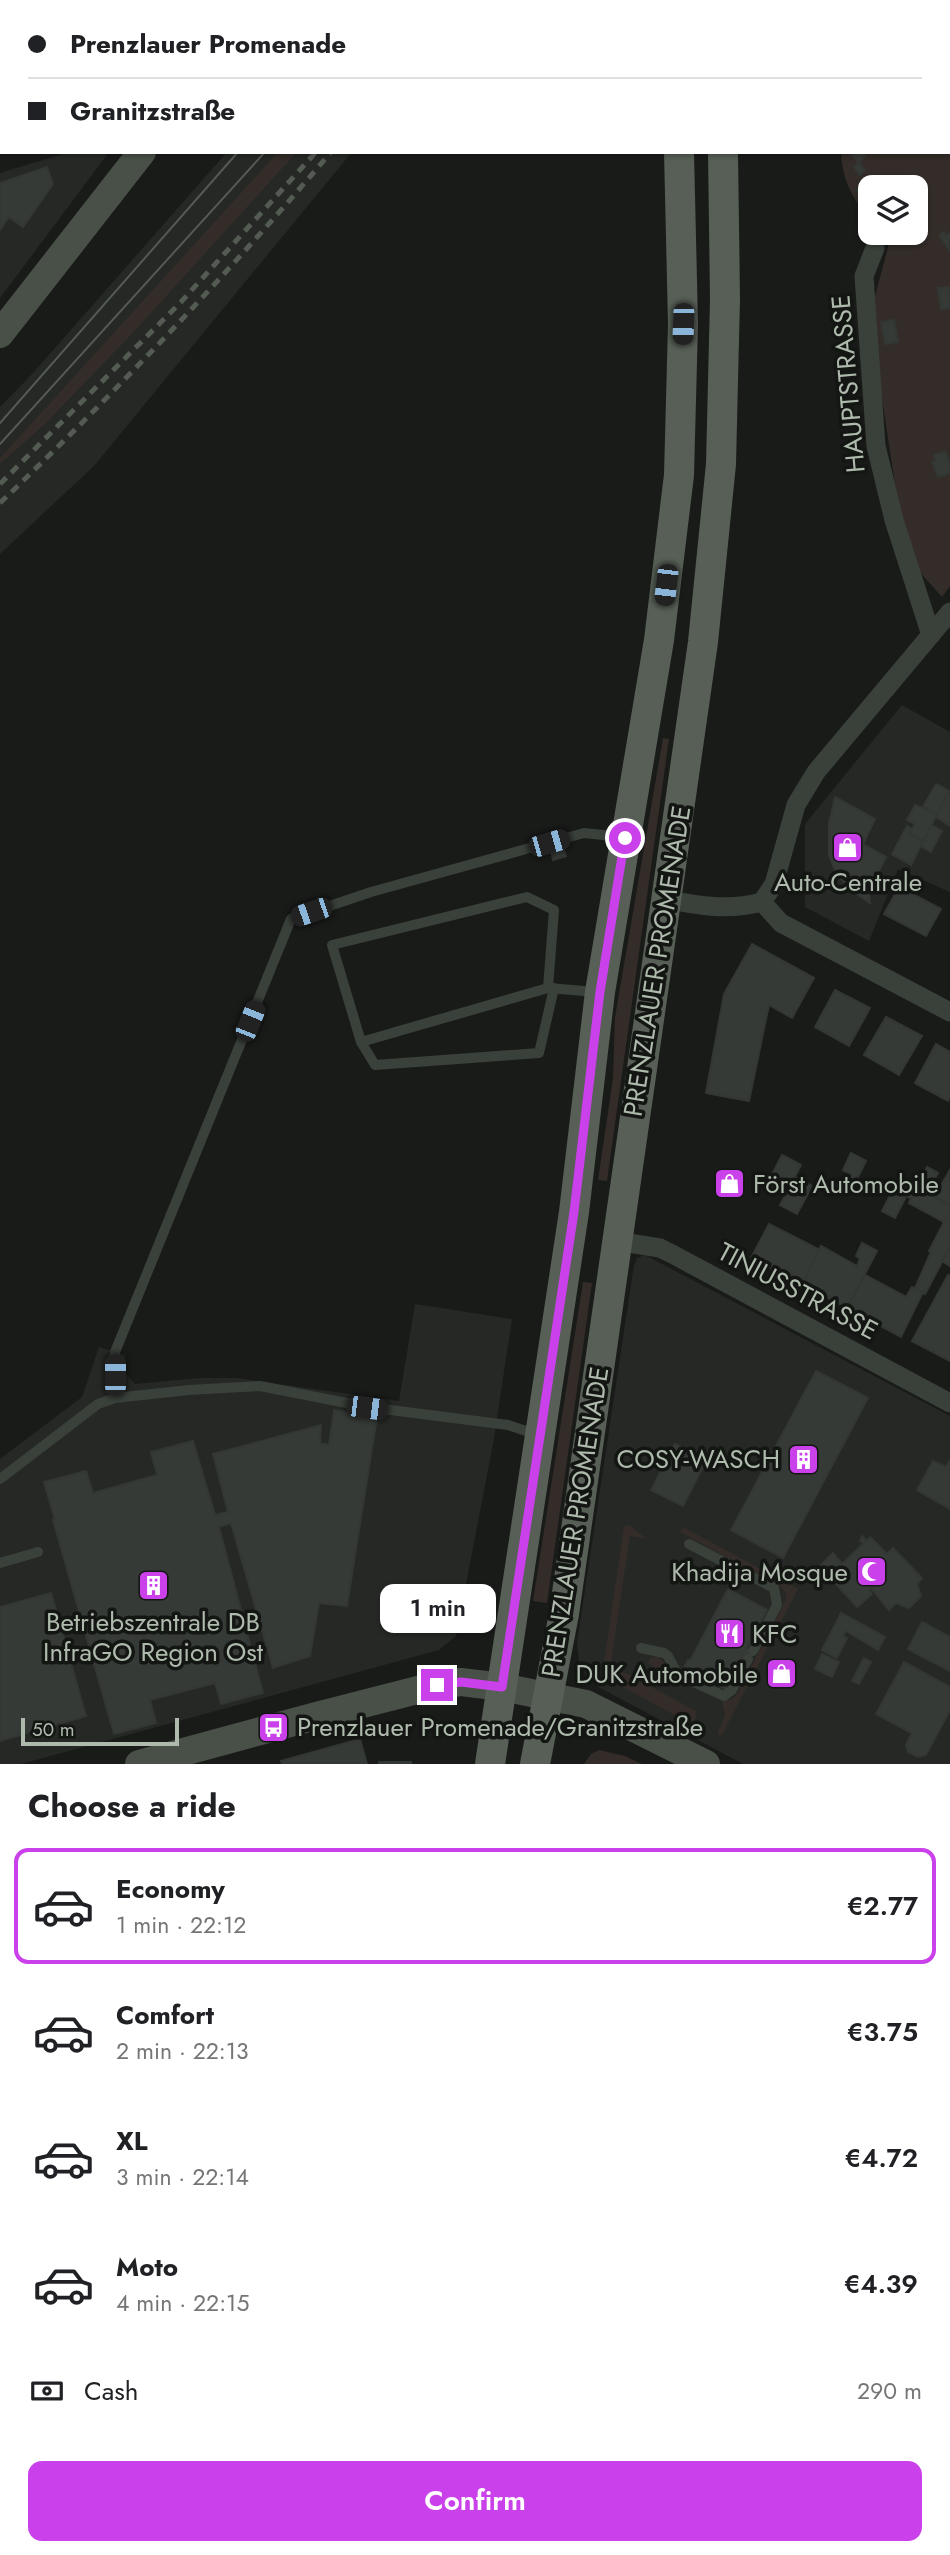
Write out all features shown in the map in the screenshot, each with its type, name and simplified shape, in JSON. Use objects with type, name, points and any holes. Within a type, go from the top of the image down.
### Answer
[{"type":"main road","points":[[0,334],[140,154]]},
{"type":"main road","name":"PRENZLAUER PROMENADE","points":[[535,1764],[564,1614],[703,642],[721,464],[725,299],[723,154]]},
{"type":"main road","name":"PRENZLAUER PROMENADE","points":[[490,1764],[574,1212],[600,992],[659,640],[679,475],[683,324],[679,162]]},
{"type":"main road","points":[[139,1764],[437,1685],[461,1682],[502,1687],[586,1704],[706,1764]]},
{"type":"street","name":"HAUPTSTRASSE","points":[[875,248],[864,276],[864,286],[876,446],[894,520],[931,635]]},
{"type":"street","points":[[665,900],[712,908],[747,906],[762,902],[774,884],[796,805],[816,772],[950,612]]},
{"type":"street","points":[[762,902],[781,923],[950,1012]]},
{"type":"street","name":"TINIUSSTRASSE","points":[[616,1241],[660,1248],[950,1403]]},
{"type":"lane","points":[[115,1398],[115,1352],[291,919],[371,892],[584,834],[625,838]]},
{"type":"lane","points":[[527,897],[554,910],[551,988],[539,1053],[375,1065],[361,1042],[332,944],[527,897]]},
{"type":"lane","points":[[361,1042],[551,988],[600,992]]},
{"type":"lane","points":[[0,1479],[98,1404],[115,1398],[189,1390],[260,1386],[367,1408],[508,1425],[539,1435]]},
{"type":"lane","points":[[642,1648],[664,1653],[678,1675],[724,1696],[732,1690],[777,1605],[774,1588],[688,1544]]},
{"type":"lane","points":[[0,1563],[38,1552]]},
{"type":"shaded area","points":[[62,154],[108,154],[0,298],[0,173]]},
{"type":"shaded area","points":[[225,154],[350,154],[94,466],[0,554],[0,407]]},
{"type":"shaded area","points":[[276,154],[295,154],[132,334],[45,424],[0,464],[0,458]]},
{"type":"shaded area","points":[[841,154],[950,154],[950,586],[942,597],[918,570],[897,498],[879,378],[874,300],[889,245],[928,245],[928,175],[858,175],[858,203],[849,188]]},
{"type":"shaded area","points":[[902,705],[950,732],[950,892],[898,869],[869,941],[805,907],[805,824]]},
{"type":"shaded area","points":[[663,738],[669,739],[607,1181],[598,1180],[613,1078],[615,1017]]},
{"type":"shaded area","points":[[645,1255],[950,1416],[950,1764],[743,1764],[600,1688],[586,1675],[579,1662],[577,1643],[634,1265],[637,1258]]},
{"type":"shaded area","points":[[583,1282],[592,1283],[547,1603],[533,1601]]},
{"type":"shaded area","points":[[415,1304],[512,1319],[494,1439],[456,1636],[439,1650],[21,1764],[0,1764],[0,1459],[82,1397],[99,1347],[126,1355],[123,1370],[135,1384],[199,1378],[237,1378],[399,1401]]},
{"type":"shaded area","points":[[629,1525],[647,1539],[630,1536],[610,1670],[626,1673],[696,1711],[695,1726],[602,1676],[624,1526]]},
{"type":"shaded area","points":[[683,1527],[798,1589],[722,1735],[717,1735],[725,1715],[722,1701],[733,1699],[737,1694],[785,1601],[786,1593],[780,1586],[680,1532]]},
{"type":"shaded area","points":[[658,1656],[675,1675],[673,1679],[648,1663],[651,1657]]},
{"type":"shaded area","points":[[599,1750],[625,1756],[642,1764],[584,1764],[591,1754]]},
{"type":"building","points":[[851,154],[866,155],[859,163]]},
{"type":"building","points":[[859,163],[865,170],[860,175],[854,167]]},
{"type":"building","points":[[47,167],[53,184],[23,227],[9,217],[0,230],[0,183]]},
{"type":"building","points":[[944,232],[946,236],[950,233],[949,250],[939,235]]},
{"type":"building","points":[[950,287],[950,308],[941,309],[938,288]]},
{"type":"building","points":[[894,320],[898,342],[885,344],[881,322]]},
{"type":"building","points":[[945,451],[950,473],[938,477],[932,462],[936,461],[934,455]]},
{"type":"building","points":[[936,784],[949,791],[937,814],[923,807]]},
{"type":"building","points":[[950,791],[950,826],[936,817]]},
{"type":"building","name":"Auto-Centrale","points":[[835,797],[875,819],[863,844],[886,857],[872,885],[868,885],[870,903],[848,888],[836,872],[829,856],[829,823]]},
{"type":"building","points":[[915,805],[937,814],[923,841],[909,834],[915,824],[907,820]]},
{"type":"building","points":[[931,825],[942,831],[931,852],[921,846]]},
{"type":"building","points":[[907,826],[912,829],[909,834],[923,841],[911,865],[892,854]]},
{"type":"building","points":[[563,848],[566,856],[553,860],[551,851]]},
{"type":"building","points":[[899,887],[941,909],[926,936],[884,914]]},
{"type":"building","points":[[752,944],[814,978],[792,1018],[769,1005],[749,1101],[706,1093],[724,994]]},
{"type":"building","points":[[835,990],[870,1008],[849,1046],[815,1027]]},
{"type":"building","points":[[886,1017],[922,1036],[899,1075],[864,1055]]},
{"type":"building","points":[[936,1044],[950,1052],[948,1101],[915,1083]]},
{"type":"building","points":[[851,1153],[866,1161],[852,1189],[847,1186],[852,1175],[843,1170]]},
{"type":"building","points":[[782,1155],[801,1165],[785,1196],[766,1186]]},
{"type":"building","points":[[927,1167],[938,1173],[927,1193],[916,1187]]},
{"type":"building","points":[[950,1170],[950,1205],[934,1197]]},
{"type":"building","points":[[795,1177],[812,1186],[797,1214],[780,1205]]},
{"type":"building","points":[[899,1178],[912,1185],[895,1218],[882,1211]]},
{"type":"building","points":[[912,1185],[950,1205],[950,1247],[925,1294],[915,1288],[944,1222],[909,1203],[911,1198],[906,1196]]},
{"type":"building","points":[[769,1224],[820,1250],[802,1285],[751,1258]]},
{"type":"building","points":[[862,1243],[877,1251],[847,1308],[802,1285],[821,1246],[857,1266],[860,1259],[856,1256]]},
{"type":"building","points":[[950,1247],[950,1266],[942,1261]]},
{"type":"building","points":[[865,1275],[906,1297],[912,1287],[923,1292],[901,1337],[847,1308]]},
{"type":"building","points":[[948,1275],[950,1276],[950,1361],[912,1341]]},
{"type":"building","name":"COSY-WASCH","points":[[816,1371],[868,1398],[783,1558],[731,1530]]},
{"type":"building","name":"Betriebszentrale DB InfraGO Region Ost","points":[[334,1410],[377,1417],[347,1606],[319,1603],[310,1656],[273,1668],[231,1523],[219,1527],[263,1693],[221,1704],[215,1683],[150,1700],[156,1723],[114,1734],[44,1482],[86,1471],[93,1493],[157,1475],[151,1452],[193,1441],[215,1515],[228,1512],[213,1454],[321,1425],[320,1443],[329,1445]]},
{"type":"building","points":[[675,1444],[706,1461],[683,1506],[651,1490]]},
{"type":"building","points":[[950,1460],[950,1509],[917,1490],[933,1461],[946,1467]]},
{"type":"building","name":"Khadija Mosque","points":[[862,1536],[867,1541],[870,1537],[887,1554],[893,1548],[922,1578],[917,1584],[921,1596],[909,1608],[896,1603],[889,1610],[871,1588],[869,1590],[872,1594],[857,1607],[820,1566],[833,1553],[842,1564],[864,1543],[860,1541]]},
{"type":"building","name":"KFC","points":[[728,1589],[767,1610],[747,1648],[750,1650],[746,1658],[743,1657],[725,1689],[683,1669],[688,1660],[690,1661]]},
{"type":"building","points":[[51,1593],[86,1716],[0,1741],[0,1607]]},
{"type":"building","points":[[841,1613],[885,1637],[878,1650],[846,1631],[843,1636],[847,1638],[837,1658],[822,1650]]},
{"type":"building","points":[[922,1622],[950,1637],[950,1671],[908,1649]]},
{"type":"building","points":[[822,1654],[839,1662],[832,1677],[815,1669]]},
{"type":"building","points":[[864,1658],[871,1662],[859,1684],[852,1681]]},
{"type":"building","points":[[904,1662],[950,1687],[950,1710],[926,1755],[918,1757],[908,1752],[906,1745],[912,1733],[876,1714]]},
{"type":"building","points":[[360,1739],[367,1764],[282,1764],[281,1761]]},
{"type":"building","points":[[411,1762],[411,1764],[379,1764]]},
{"type":"tram line","points":[[0,423],[236,154]]},
{"type":"tram line","points":[[0,444],[263,154]]},
{"type":"railway","points":[[0,484],[181,302],[314,154]]},
{"type":"railway","points":[[0,503],[170,332],[329,154]]},
{"type":"place","name":"Auto-Centrale","points":[[848,847]]},
{"type":"place","name":"Först Automobile","points":[[730,1184]]},
{"type":"place","name":"COSY-WASCH","points":[[803,1459]]},
{"type":"place","name":"Khadija Mosque","points":[[871,1572]]},
{"type":"place","name":"Betriebszentrale DB InfraGO Region Ost","points":[[153,1586]]},
{"type":"place","name":"KFC","points":[[729,1634]]},
{"type":"place","name":"DUK Automobile","points":[[781,1674]]},
{"type":"place","name":"Prenzlauer Promenade/Granitzstraße","points":[[274,1727]]},
{"type":"route","points":[[437,1685],[461,1682],[502,1687],[574,1212],[600,992],[625,838]]}]
